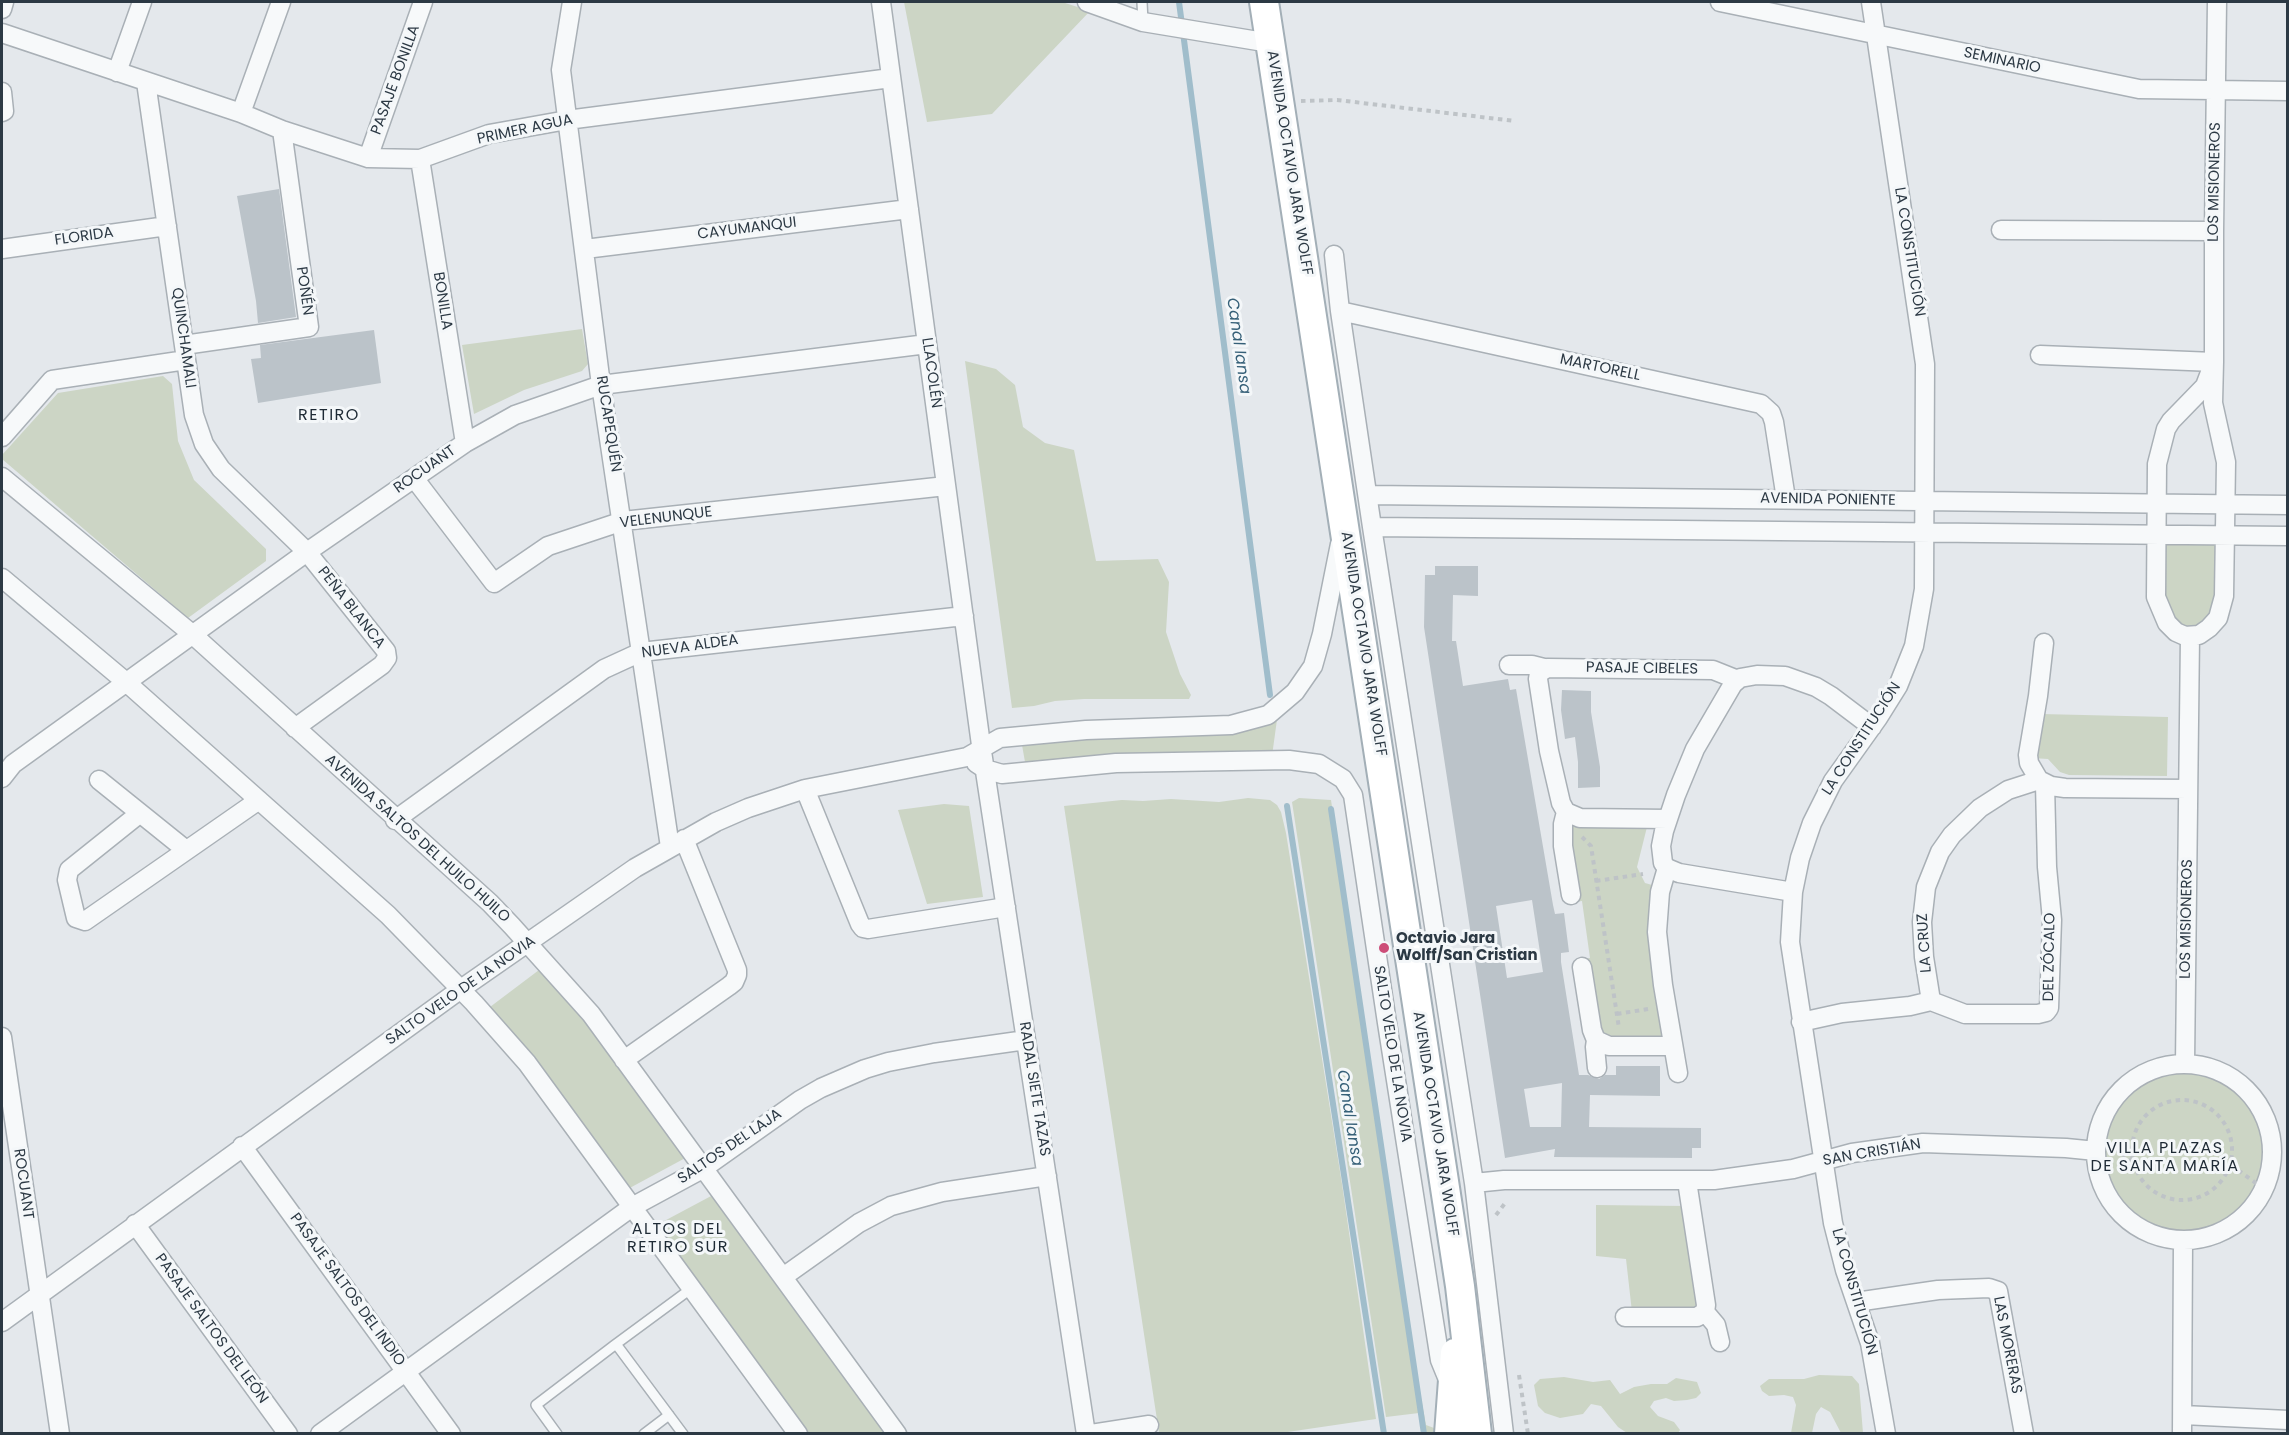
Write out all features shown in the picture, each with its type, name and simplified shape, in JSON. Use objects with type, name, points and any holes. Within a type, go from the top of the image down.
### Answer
[{"type":"main road","name":"AVENIDA OCTAVIO JARA WOLFF","points":[[1264,2],[1460,1286],[1477,1434]]},
{"type":"main road","name":"AVENIDA OCTAVIO JARA WOLFF","points":[[1449,1434],[1455,1334],[1454,1311],[1460,1286]]},
{"type":"street","points":[[2,9],[4,2]]},
{"type":"street","points":[[117,72],[141,2]]},
{"type":"street","points":[[241,113],[281,2]]},
{"type":"street","name":"PASAJE BONILLA","points":[[368,158],[423,2]]},
{"type":"street","name":"RUCAPEQUÉN","points":[[572,2],[561,70],[601,385],[642,652],[677,843],[737,970],[737,975],[729,986],[624,1060]]},
{"type":"street","name":"LLACOLÉN","points":[[880,2],[964,616],[977,750]]},
{"type":"street","points":[[1087,2],[1143,22],[1270,43]]},
{"type":"street","name":"SEMINARIO","points":[[1725,2],[2139,89],[2288,91]]},
{"type":"street","name":"LA CONSTITUCIÓN","points":[[1870,2],[1925,364],[1924,589],[1914,646],[1898,686],[1825,794],[1806,840],[1793,892],[1790,942],[1837,1240],[1873,1357],[1886,1434]]},
{"type":"street","name":"LOS MISIONEROS","points":[[2214,362],[2205,386],[2171,420],[2158,453],[2156,590],[2158,604],[2170,628],[2190,636],[2199,635],[2209,628],[2221,611],[2225,590],[2226,462],[2214,414],[2217,2]]},
{"type":"street","name":"PRIMER AGUA","points":[[2,33],[368,158],[420,159],[489,134],[567,120],[891,78]]},
{"type":"street","name":"QUINCHAMALI","points":[[146,82],[194,415],[204,444],[221,469],[307,552]]},
{"type":"street","points":[[2,92],[4,111],[2,112]]},
{"type":"street","name":"POÑÉN","points":[[2,436],[52,380],[309,327],[282,130]]},
{"type":"street","name":"BONILLA","points":[[420,159],[465,443]]},
{"type":"street","name":"CAYUMANQUI","points":[[585,249],[909,209]]},
{"type":"street","name":"FLORIDA","points":[[2,249],[167,225]]},
{"type":"street","points":[[2001,230],[2214,231]]},
{"type":"street","name":"AVENIDA OCTAVIO JARA WOLFF","points":[[1334,255],[1340,311],[1372,527],[1474,1183],[1504,1434]]},
{"type":"street","name":"MARTORELL","points":[[1340,311],[1761,404],[1771,413],[1774,422],[1786,499]]},
{"type":"street","name":"ROCUANT","points":[[4,769],[307,552],[465,443],[515,415],[601,385],[927,344]]},
{"type":"street","points":[[2040,355],[2214,362]]},
{"type":"street","name":"AVENIDA SALTOS DEL HUILO HUILO","points":[[2,477],[192,634],[395,820],[490,903],[579,999],[897,1434]]},
{"type":"street","name":"VELENUNQUE","points":[[414,478],[494,583],[548,546],[623,521],[946,486]]},
{"type":"street","name":"AVENIDA PONIENTE","points":[[1368,495],[2288,505]]},
{"type":"street","name":"SALTO VELO DE LA NOVIA","points":[[2,1322],[242,1146],[613,883],[677,843],[740,811],[805,789],[977,750],[1000,738],[1086,730],[1232,725],[1268,715],[1295,692],[1313,666],[1322,634],[1345,522]]},
{"type":"street","name":"AVENIDA PONIENTE","points":[[1372,527],[2288,536]]},
{"type":"street","name":"PEÑA BLANCA","points":[[294,728],[382,665],[387,658],[386,651],[307,552]]},
{"type":"street","points":[[2,578],[126,682],[388,915],[461,989],[518,1051],[798,1434]]},
{"type":"street","name":"NUEVA ALDEA","points":[[395,820],[604,669],[642,652],[964,616]]},
{"type":"street","name":"LOS MISIONEROS","points":[[2185,1064],[2190,636]]},
{"type":"street","name":"DEL ZÓCALO","points":[[1932,1001],[1965,1014],[2038,1014],[2046,1012],[2049,1008],[2052,920],[2042,782],[2029,763],[2028,755],[2044,643]]},
{"type":"street","name":"PASAJE CIBELES","points":[[1509,665],[1532,665],[1544,668],[1713,669],[1738,680]]},
{"type":"street","points":[[1544,668],[1539,673],[1538,679],[1548,741],[1561,802],[1566,812],[1580,818],[1668,819]]},
{"type":"street","points":[[1793,892],[1679,873],[1667,868],[1661,855],[1668,819],[1695,749],[1718,708],[1738,680],[1757,675],[1785,676],[1801,680],[1831,696],[1872,727]]},
{"type":"street","name":"SALTO VELO DE LA NOVIA","points":[[977,750],[985,769],[1002,774],[1116,764],[1289,760],[1319,764],[1343,779],[1353,795],[1440,1360],[1452,1389]]},
{"type":"street","name":"RADAL SIETE TAZAS","points":[[985,769],[1086,1434]]},
{"type":"street","points":[[99,780],[186,850]]},
{"type":"street","name":"LA CRUZ","points":[[1932,1001],[1924,957],[1922,913],[1926,887],[1940,852],[1980,807],[2008,790],[2042,782],[2066,788],[2188,789]]},
{"type":"street","points":[[805,789],[863,928],[1006,907]]},
{"type":"street","points":[[139,814],[69,870],[67,880],[76,918],[84,921],[259,800]]},
{"type":"street","points":[[1566,812],[1563,839],[1571,895]]},
{"type":"street","points":[[1667,868],[1660,888],[1657,911],[1658,950],[1678,1073]]},
{"type":"street","points":[[1582,967],[1592,1030],[1596,1040],[1604,1045],[1673,1046]]},
{"type":"street","points":[[1801,1022],[1842,1013],[1910,1006],[1932,1001]]},
{"type":"street","name":"ROCUANT","points":[[2,1037],[60,1434]]},
{"type":"street","name":"SALTOS DEL LAJA","points":[[320,1434],[632,1207],[704,1168],[800,1100],[865,1069],[913,1058],[1026,1040]]},
{"type":"street","points":[[1596,1040],[1594,1047],[1597,1068]]},
{"type":"street","points":[[2185,1064],[2213,1069],[2226,1075],[2249,1093],[2265,1118],[2277,1162],[2252,1207],[2236,1222],[2211,1236],[2183,1240],[2146,1232],[2117,1209],[2101,1180],[2096,1151],[2098,1135],[2105,1114],[2118,1094],[2138,1077],[2148,1072],[2160,1067],[2185,1064]]},
{"type":"street","name":"SAN CRISTIÁN","points":[[1474,1183],[1504,1180],[1687,1181],[1746,1176],[1793,1169],[1875,1149],[1923,1143],[2096,1151]]},
{"type":"street","name":"PASAJE SALTOS DEL INDIO","points":[[242,1146],[452,1434]]},
{"type":"street","points":[[783,1277],[859,1223],[891,1206],[942,1192],[1047,1176]]},
{"type":"street","points":[[1687,1181],[1706,1305],[1705,1312],[1716,1325],[1719,1342]]},
{"type":"street","name":"PASAJE SALTOS DEL LEÓN","points":[[135,1224],[288,1434]]},
{"type":"street","points":[[2183,1240],[2182,1424],[2288,1420]]},
{"type":"street","name":"LAS MORERAS","points":[[1856,1302],[1938,1290],[1989,1288],[1998,1291],[2024,1434]]},
{"type":"street","points":[[1625,1317],[1697,1317],[1705,1312]]},
{"type":"street","points":[[1091,1434],[1149,1425]]},
{"type":"lane","points":[[1142,2],[1143,22]]},
{"type":"lane","points":[[557,1434],[536,1405],[692,1288]]},
{"type":"lane","points":[[616,1344],[683,1434]]},
{"type":"lane","points":[[644,1434],[669,1415]]},
{"type":"path","points":[[1279,102],[1337,100],[1515,121]]},
{"type":"path","points":[[1566,812],[1573,828],[1591,846],[1621,1046]]},
{"type":"path","points":[[1596,881],[1643,874]]},
{"type":"path","points":[[1616,1014],[1666,1006]]},
{"type":"path","points":[[2185,1099],[2207,1106],[2223,1119],[2233,1146],[2230,1165],[2222,1182],[2214,1190],[2186,1201],[2169,1199],[2151,1189],[2140,1177],[2133,1161],[2134,1137],[2141,1121],[2148,1113],[2162,1104],[2185,1099]]},
{"type":"path","points":[[2230,1165],[2264,1188]]},
{"type":"green space","points":[[904,2],[1062,2],[1090,11],[992,114],[927,122]]},
{"type":"green space","points":[[582,329],[588,364],[582,371],[524,390],[474,414],[462,345]]},
{"type":"green space","points":[[965,361],[996,369],[1015,385],[1023,427],[1045,443],[1074,450],[1096,561],[1158,559],[1169,582],[1166,632],[1180,674],[1191,695],[1189,699],[1084,699],[1012,708]]},
{"type":"green space","points":[[163,376],[172,384],[178,441],[194,480],[266,549],[266,561],[188,618],[2,459],[2,455],[58,393]]},
{"type":"green space","points":[[2160,544],[2221,545],[2215,617],[2190,633],[2166,616]]},
{"type":"green space","points":[[1279,705],[1272,756],[1038,765],[1025,762],[1022,745],[1036,738],[1206,731]]},
{"type":"green space","points":[[2041,714],[2168,717],[2167,776],[2069,775],[2060,772],[2048,759],[2032,758]]},
{"type":"green space","points":[[1248,798],[1270,800],[1277,805],[1286,833],[1342,1184],[1376,1419],[1274,1434],[1159,1433],[1064,806],[1122,800],[1171,799],[1219,802]]},
{"type":"green space","points":[[1299,798],[1331,800],[1412,1347],[1426,1425],[1434,1428],[1433,1433],[1422,1433],[1419,1413],[1386,1417],[1292,802]]},
{"type":"green space","points":[[944,804],[969,806],[983,897],[927,904],[898,810]]},
{"type":"green space","points":[[1568,816],[1648,823],[1637,867],[1645,883],[1659,887],[1670,1040],[1601,1037],[1583,959],[1590,958],[1582,901],[1575,902]]},
{"type":"green space","points":[[543,967],[579,1006],[689,1156],[626,1190],[486,1010]]},
{"type":"green space","points":[[2184,1070],[2215,1076],[2242,1094],[2260,1121],[2266,1152],[2260,1183],[2242,1210],[2215,1228],[2184,1234],[2153,1228],[2126,1210],[2108,1183],[2102,1152],[2108,1121],[2126,1094],[2153,1076]]},
{"type":"green space","points":[[713,1195],[888,1433],[802,1433],[653,1227]]},
{"type":"green space","points":[[1596,1205],[1686,1206],[1699,1308],[1632,1312],[1626,1259],[1596,1256]]},
{"type":"green space","points":[[1819,1375],[1852,1376],[1859,1384],[1863,1433],[1841,1433],[1830,1412],[1821,1407],[1816,1414],[1812,1433],[1791,1433],[1796,1405],[1793,1397],[1769,1396],[1762,1391],[1760,1386],[1769,1379],[1804,1379]]},
{"type":"green space","points":[[1564,1377],[1593,1382],[1610,1380],[1620,1394],[1634,1387],[1667,1384],[1676,1378],[1697,1382],[1701,1393],[1696,1398],[1687,1400],[1674,1401],[1666,1398],[1654,1401],[1650,1407],[1658,1416],[1674,1422],[1680,1430],[1678,1433],[1627,1433],[1618,1427],[1601,1406],[1591,1404],[1583,1414],[1560,1418],[1545,1413],[1538,1406],[1534,1385],[1540,1379]]},
{"type":"building","points":[[279,189],[296,317],[258,323],[237,196]]},
{"type":"building","points":[[374,330],[381,383],[258,403],[251,359],[261,358],[260,345]]},
{"type":"building","points":[[1435,566],[1478,566],[1478,596],[1453,595],[1452,641],[1456,641],[1463,686],[1508,679],[1510,690],[1516,689],[1553,905],[1555,914],[1564,913],[1569,952],[1561,953],[1561,962],[1579,1075],[1599,1079],[1605,1075],[1616,1075],[1616,1066],[1660,1066],[1660,1096],[1590,1095],[1589,1127],[1701,1128],[1701,1148],[1692,1148],[1692,1158],[1554,1157],[1555,1149],[1505,1158],[1424,627],[1425,575],[1435,575]],"holes":[[[1532,900],[1543,972],[1507,978],[1496,906]],[[1562,1083],[1561,1127],[1530,1127],[1524,1089]]]},
{"type":"building","points":[[1562,690],[1591,691],[1591,712],[1600,767],[1600,787],[1578,788],[1575,737],[1565,739],[1561,710]]},
{"type":"waterway","name":"Canal Iansa","points":[[1179,2],[1270,695]]},
{"type":"waterway","name":"Canal Iansa","points":[[1287,806],[1384,1434]]},
{"type":"waterway","points":[[1331,809],[1424,1434]]},
{"type":"place","name":"Octavio Jara Wolff/San Cristian","points":[[1384,948]]},
{"type":"district","name":"RETIRO","points":[[329,416]]},
{"type":"district","name":"VILLA PLAZAS DE SANTA MARÍA","points":[[2165,1158]]},
{"type":"district","name":"ALTOS DEL RETIRO SUR","points":[[678,1239]]}]
